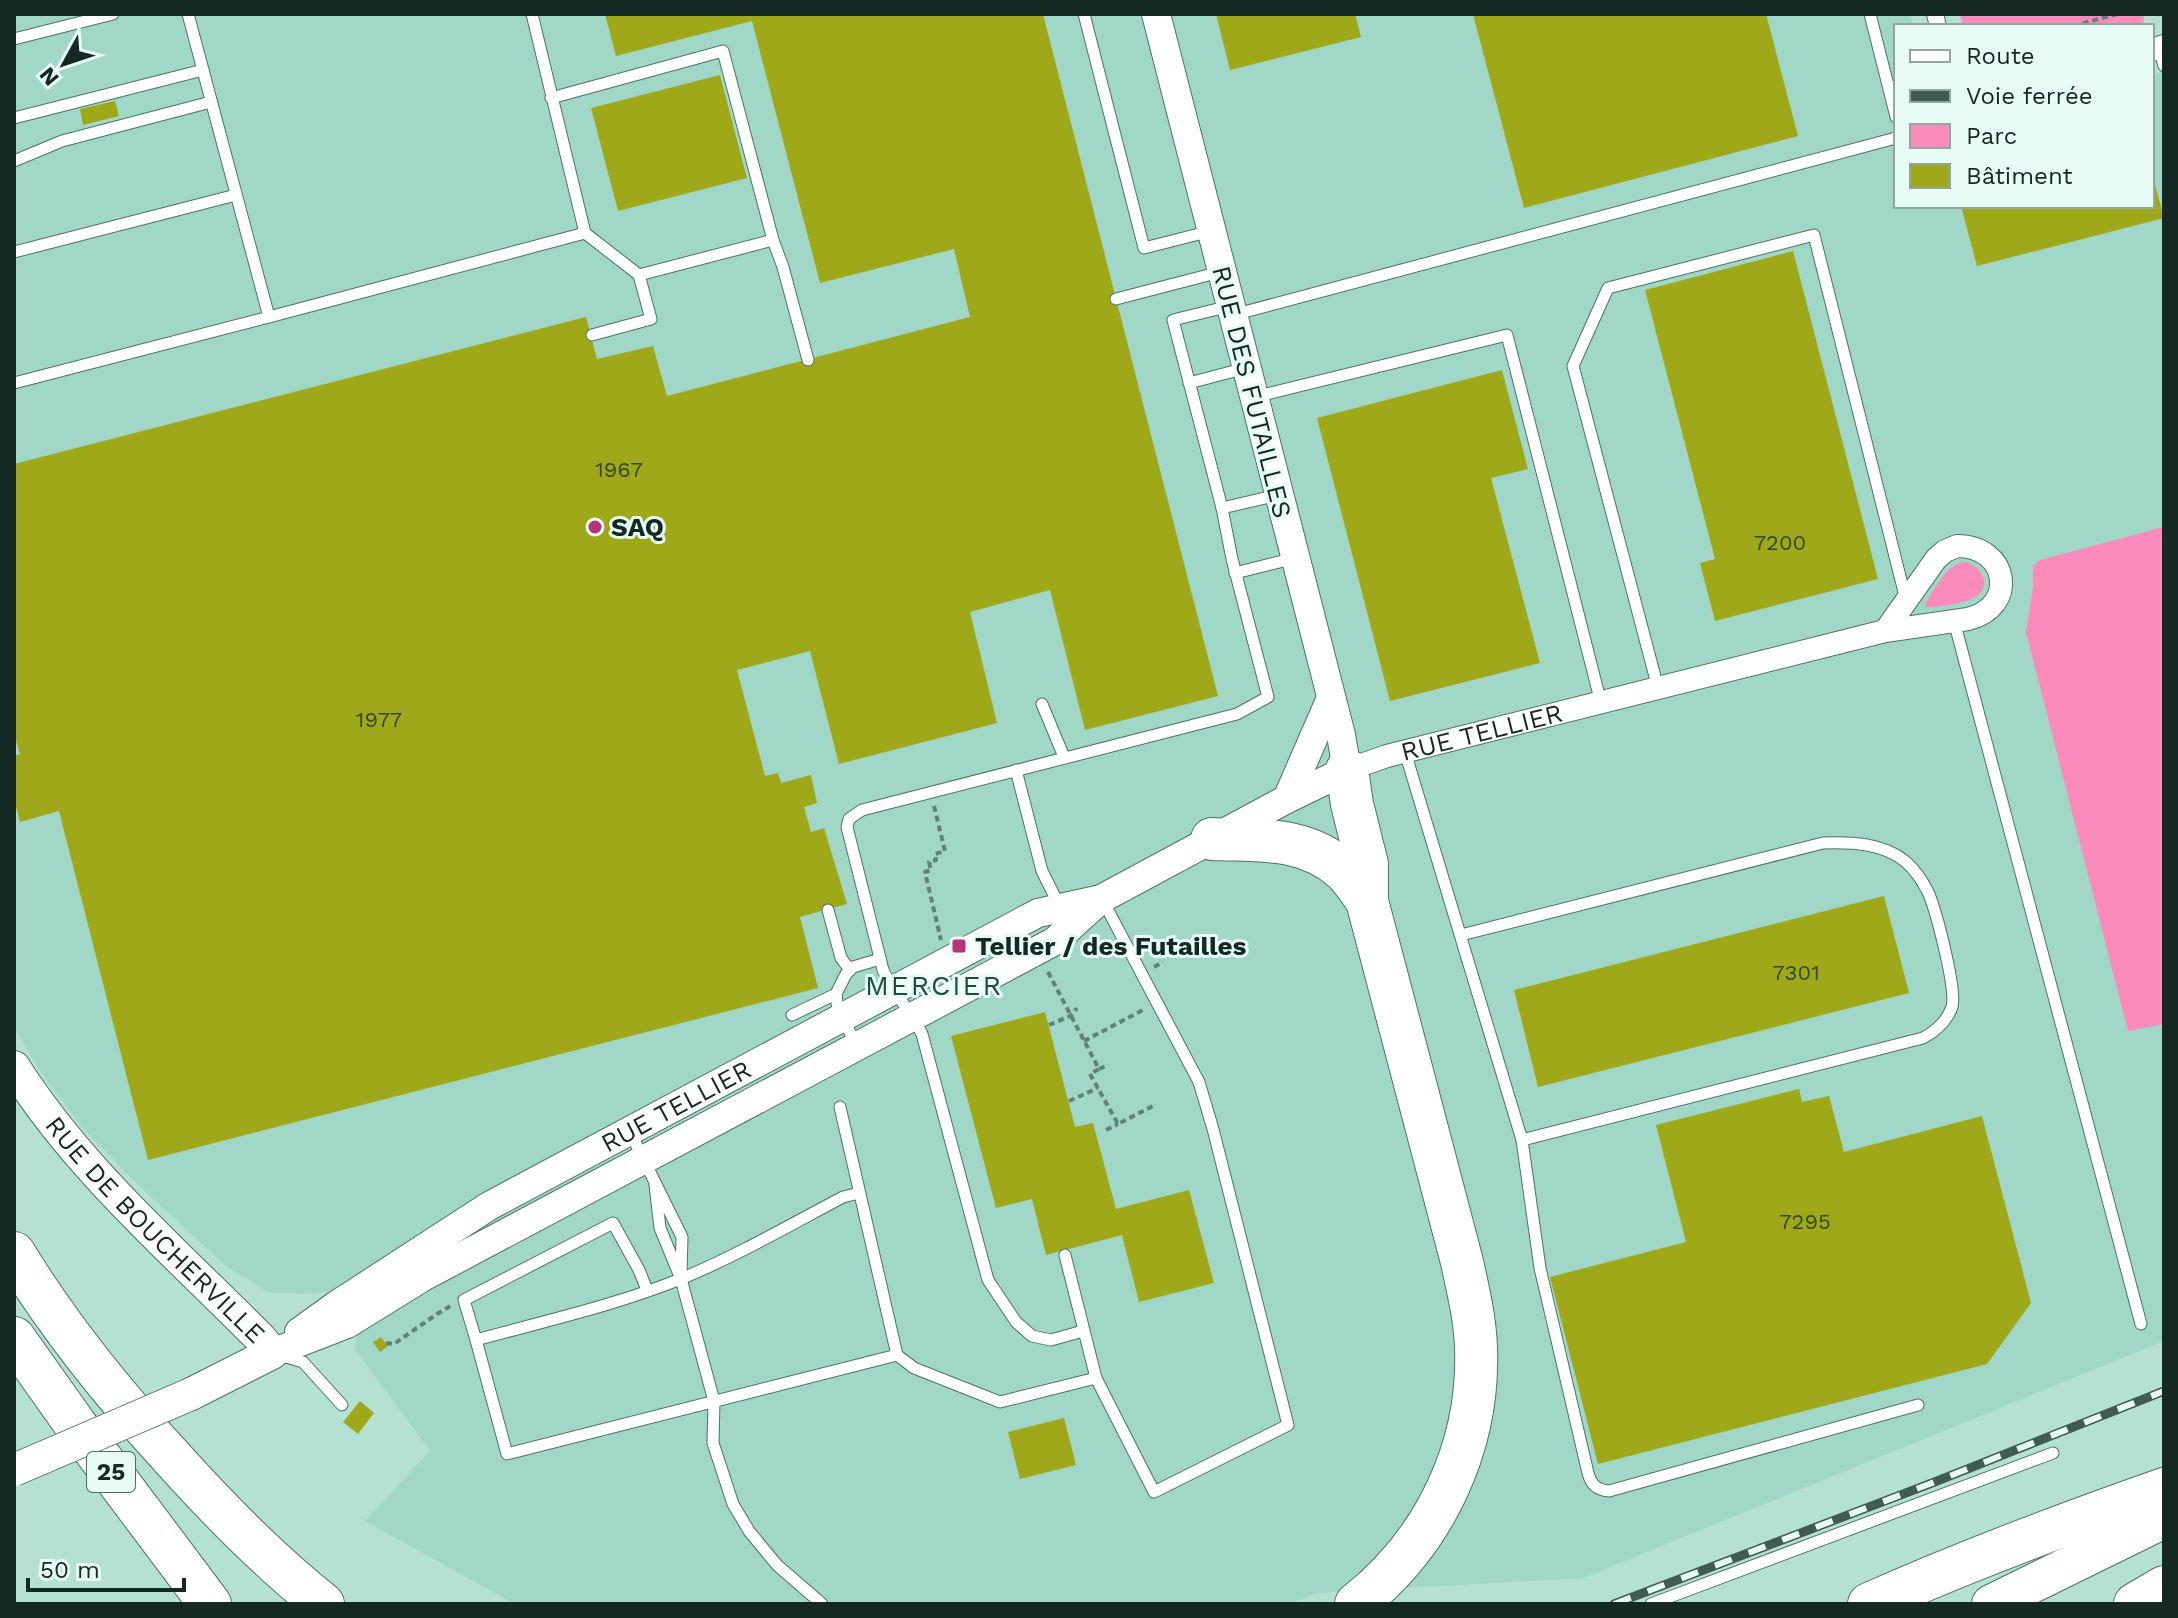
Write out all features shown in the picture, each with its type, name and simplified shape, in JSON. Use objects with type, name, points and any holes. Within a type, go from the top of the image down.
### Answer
[{"type":"highway","points":[[1347,770],[1367,864],[1367,901],[1462,1262],[1473,1319],[1476,1373],[1469,1430],[1437,1511],[1405,1556],[1356,1604]]},
{"type":"highway","points":[[1212,839],[1284,842],[1308,848],[1343,871],[1367,901]]},
{"type":"highway","points":[[14,1253],[32,1283],[93,1365],[143,1426],[269,1558],[323,1604]]},
{"type":"highway","name":"25","points":[[14,1338],[210,1604]]},
{"type":"highway","points":[[1869,1604],[1950,1568],[2164,1489]]},
{"type":"highway","points":[[205,1494],[270,1554],[334,1604]]},
{"type":"highway","points":[[1991,1604],[2164,1519]]},
{"type":"highway","points":[[2120,1604],[2164,1584]]},
{"type":"highway","points":[[2135,1604],[2164,1584]]},
{"type":"main road","name":"RUE DE BOUCHERVILLE","points":[[14,1067],[60,1131],[102,1179],[256,1333],[272,1353]]},
{"type":"main road","name":"RUE TELLIER","points":[[14,1470],[191,1394],[272,1353]]},
{"type":"street","name":"RUE DES FUTAILLES","points":[[1156,14],[1341,735],[1347,770]]},
{"type":"street","name":"RUE TELLIER","points":[[272,1353],[347,1324],[412,1284],[650,1173],[858,1048],[1055,941],[1066,918],[1347,770],[1369,761],[1885,631],[1979,616],[1996,602],[2000,591],[2001,580],[1992,558],[1970,546],[1957,546],[1945,551],[1885,631]]},
{"type":"street","points":[[1287,799],[1331,698]]},
{"type":"street","name":"RUE TELLIER","points":[[272,1353],[335,1306],[489,1206],[630,1132],[839,1006],[894,991],[1038,913],[1066,918]]},
{"type":"lane","points":[[14,39],[113,14]]},
{"type":"lane","points":[[188,14],[269,317]]},
{"type":"lane","points":[[532,14],[585,233],[639,275],[651,319],[592,335]]},
{"type":"lane","points":[[1084,14],[1144,248],[1211,231]]},
{"type":"lane","points":[[1870,14],[1894,109]]},
{"type":"lane","points":[[551,98],[723,51],[808,360]]},
{"type":"lane","points":[[14,118],[203,70]]},
{"type":"lane","points":[[14,161],[62,141],[211,102]]},
{"type":"lane","points":[[1083,1331],[1051,1340],[1032,1336],[1021,1329],[988,1280],[922,1034],[889,984],[847,827],[849,819],[862,810],[1237,714],[1268,697],[1173,320],[1232,310],[1894,139]]},
{"type":"lane","points":[[14,252],[236,195]]},
{"type":"lane","points":[[14,383],[585,233]]},
{"type":"lane","points":[[1658,688],[1573,366],[1608,288],[1814,235],[1906,601]]},
{"type":"lane","points":[[639,275],[773,240]]},
{"type":"lane","points":[[1116,299],[1222,271]]},
{"type":"lane","points":[[1254,397],[1507,335],[1601,703]]},
{"type":"lane","points":[[1189,383],[1247,368]]},
{"type":"lane","points":[[1222,508],[1279,494]]},
{"type":"lane","points":[[1235,573],[1295,558]]},
{"type":"lane","points":[[1954,621],[2141,1324]]},
{"type":"lane","points":[[1042,704],[1064,757]]},
{"type":"lane","points":[[1405,752],[1522,1140],[1540,1268],[1590,1481],[1595,1487],[1609,1491],[1918,1405]]},
{"type":"lane","points":[[1016,770],[1042,871],[1066,918]]},
{"type":"lane","points":[[1461,935],[1823,843],[1857,843],[1887,851],[1905,861],[1929,894],[1953,985],[1953,1005],[1934,1032],[1923,1038],[1522,1140]]},
{"type":"lane","points":[[1065,1255],[1096,1378],[1154,1492],[1288,1425],[1199,1082],[1101,899]]},
{"type":"lane","points":[[828,910],[841,958],[850,970]]},
{"type":"lane","points":[[858,1048],[839,1006],[850,970],[858,964],[880,959]]},
{"type":"lane","points":[[792,1015],[839,1006]]},
{"type":"lane","points":[[840,1107],[897,1355],[914,1368],[1000,1402],[1096,1378]]},
{"type":"lane","points":[[630,1132],[682,1237],[681,1279],[714,1401],[713,1443],[733,1504],[749,1531],[777,1565],[822,1604]]},
{"type":"lane","points":[[476,1340],[594,1308],[681,1279],[843,1197],[859,1193]]},
{"type":"lane","points":[[647,1290],[613,1223],[464,1300],[507,1454],[897,1355]]},
{"type":"lane","points":[[272,1353],[303,1362],[342,1405]]},
{"type":"lane","points":[[1651,1604],[2053,1453]]},
{"type":"path","points":[[2080,24],[2117,14]]},
{"type":"path","points":[[939,827],[945,851],[935,854],[936,860],[929,862],[931,870],[925,872],[944,945]]},
{"type":"path","points":[[1048,972],[1099,1069]]},
{"type":"path","points":[[1049,1025],[1070,1016],[1077,1008]]},
{"type":"path","points":[[1084,1041],[1143,1010]]},
{"type":"path","points":[[1106,1066],[1090,1074],[1118,1124]]},
{"type":"path","points":[[1069,1101],[1098,1088]]},
{"type":"path","points":[[1106,1130],[1153,1106]]},
{"type":"path","points":[[386,1343],[394,1344],[437,1314],[464,1300]]},
{"type":"shaded area","points":[[14,14],[1910,14],[1912,24],[1894,24],[1894,208],[2154,208],[2154,74],[2164,72],[2164,1341],[1583,1578],[1316,1593],[1290,1604],[515,1604],[365,1521],[430,1451],[355,1349],[357,1335],[325,1292],[270,1293],[227,1267],[132,1179],[82,1127],[42,1074],[14,1028]]},
{"type":"green space","points":[[1960,14],[2144,14],[2143,24],[1962,24]]},
{"type":"green space","points":[[2164,527],[2164,1024],[2128,1031],[2026,632],[2033,566],[2040,560]]},
{"type":"green space","points":[[1964,562],[1982,575],[1982,591],[1967,601],[1925,607],[1947,572]]},
{"type":"building","name":"SAQ","points":[[605,14],[1043,14],[1218,696],[1085,730],[1050,590],[970,612],[997,723],[839,764],[810,651],[737,670],[765,776],[778,773],[781,783],[811,775],[817,803],[804,807],[811,832],[824,828],[847,904],[800,917],[818,988],[148,1160],[59,811],[20,822],[14,799],[14,756],[20,754],[14,733],[14,464],[586,317],[597,359],[653,346],[667,396],[970,317],[954,249],[820,283],[752,21],[616,56]]},
{"type":"building","points":[[1216,14],[1355,14],[1361,37],[1230,70]]},
{"type":"building","points":[[1473,14],[1766,14],[1798,136],[1524,208]]},
{"type":"building","points":[[720,75],[747,178],[618,211],[591,108]]},
{"type":"building","points":[[115,101],[119,116],[83,125],[80,109]]},
{"type":"building","points":[[2154,180],[2164,218],[1977,266],[1962,208],[2154,208]]},
{"type":"building","points":[[1793,251],[1878,579],[1715,621],[1700,563],[1715,559],[1645,290]]},
{"type":"building","points":[[1502,370],[1528,469],[1491,478],[1540,663],[1390,701],[1317,418]]},
{"type":"building","points":[[1884,896],[1909,993],[1538,1087],[1514,990]]},
{"type":"building","points":[[1045,1012],[1075,1127],[1093,1123],[1116,1209],[1189,1190],[1214,1283],[1139,1302],[1122,1235],[1046,1255],[1032,1199],[996,1208],[951,1036]]},
{"type":"building","points":[[1799,1089],[1802,1102],[1829,1096],[1844,1152],[1982,1116],[2031,1303],[1987,1364],[1598,1464],[1550,1277],[1686,1242],[1656,1125]]},
{"type":"building","points":[[381,1337],[388,1346],[380,1352],[373,1342]]},
{"type":"building","points":[[360,1401],[374,1413],[358,1434],[343,1422]]},
{"type":"building","points":[[1064,1418],[1076,1465],[1020,1479],[1008,1432]]},
{"type":"railway","points":[[1614,1604],[2164,1391]]},
{"type":"place","name":"SAQ","points":[[595,527]]},
{"type":"place","name":"Tellier / des Futailles","points":[[959,946]]},
{"type":"district","name":"MERCIER","points":[[934,985]]}]
